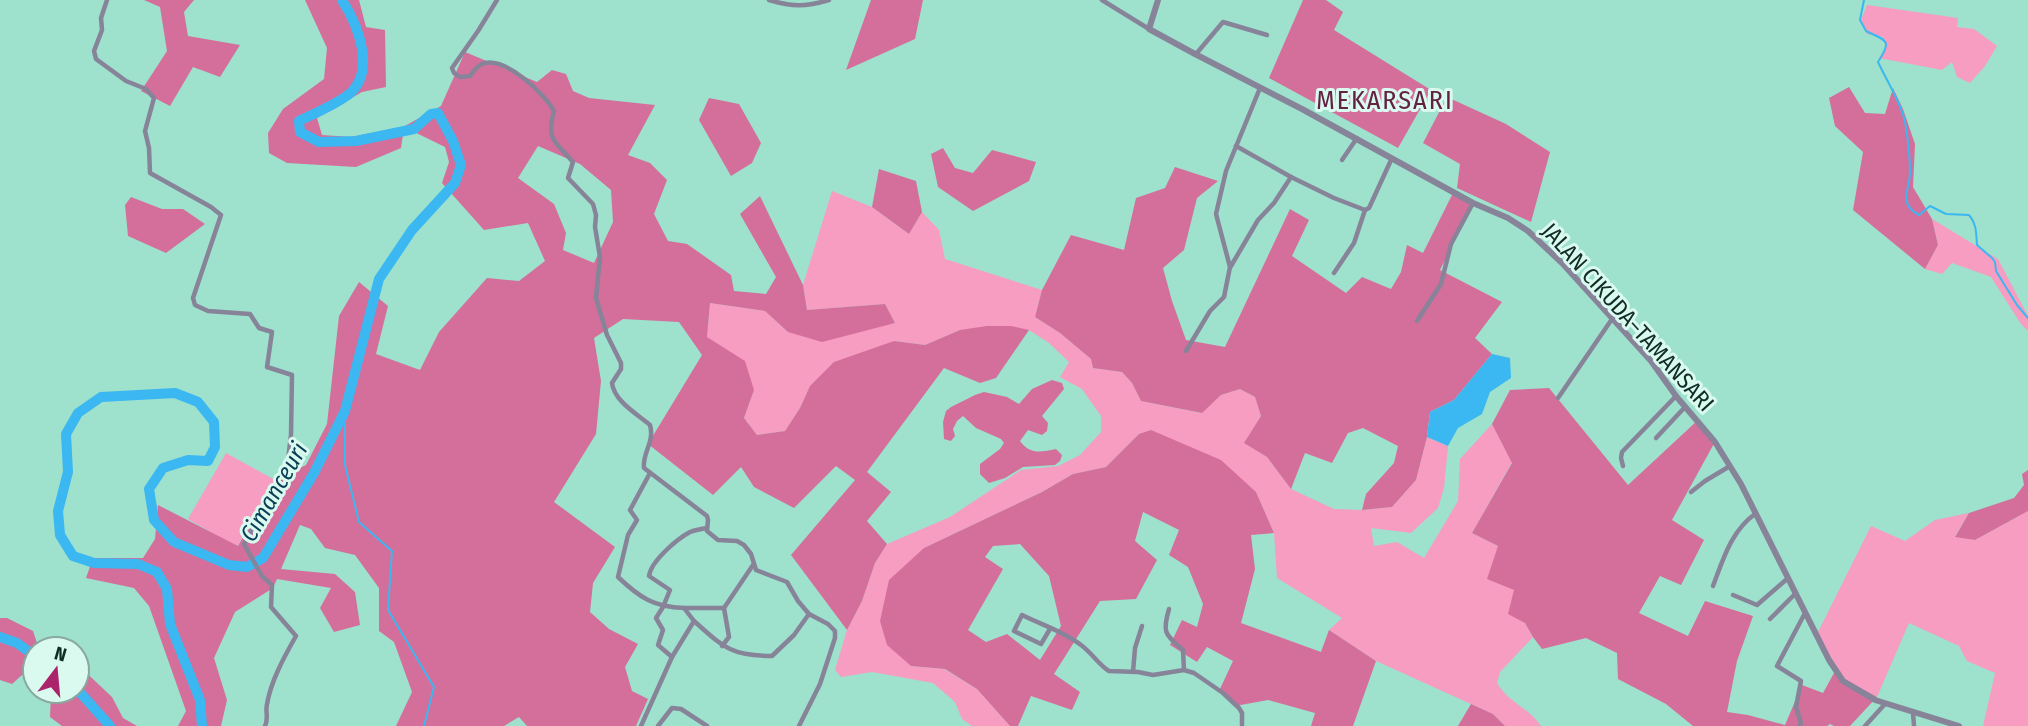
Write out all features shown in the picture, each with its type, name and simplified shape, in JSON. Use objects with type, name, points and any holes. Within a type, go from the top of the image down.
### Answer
[{"type":"street","points":[[107,0],[94,56],[126,80],[146,89],[154,98],[145,131],[150,155],[150,173],[221,215],[193,298],[195,305],[208,311],[250,314],[259,328],[272,332],[267,367],[292,375],[291,435],[287,468],[244,544],[262,576],[272,585],[271,607],[296,636],[282,659],[266,706],[268,720],[265,726]]},
{"type":"street","points":[[497,0],[452,68],[460,77],[470,76],[481,65],[492,63],[505,66],[548,100],[554,111],[551,136],[573,162],[568,178],[593,204],[596,215],[594,226],[600,257],[596,299],[607,335],[621,363],[612,389],[650,425],[652,439],[643,462],[644,468],[707,516],[707,531],[718,540],[737,541],[744,545],[751,554],[753,565],[760,573],[787,582],[798,601],[810,614],[835,631],[820,684],[799,726]]},
{"type":"street","points":[[769,0],[793,6],[808,6],[829,0]]},
{"type":"street","points":[[1102,0],[1149,29],[1158,0]]},
{"type":"street","points":[[1195,54],[1223,22],[1266,35]]},
{"type":"street","name":"JALAN CIKUDA–TAMANSARI","points":[[1149,29],[1528,231],[1562,263],[1651,361],[1715,442],[1730,466],[1829,660],[1843,681],[1885,704],[1959,726]]},
{"type":"street","points":[[1230,267],[1216,214],[1226,171],[1260,88]]},
{"type":"street","points":[[1342,160],[1357,138]]},
{"type":"street","points":[[1236,146],[1291,177],[1366,210]]},
{"type":"street","points":[[1334,273],[1354,243],[1366,210],[1392,158]]},
{"type":"street","points":[[1186,351],[1210,311],[1224,297],[1230,267],[1258,220],[1291,177]]},
{"type":"street","points":[[1417,321],[1441,284],[1451,244],[1473,203]]},
{"type":"street","points":[[1558,398],[1612,319]]},
{"type":"street","points":[[1623,466],[1622,452],[1676,396]]},
{"type":"street","points":[[1657,438],[1685,406]]},
{"type":"street","points":[[1691,492],[1730,466]]},
{"type":"street","points":[[650,473],[630,509],[637,520],[628,535],[618,577],[634,592],[663,607],[724,608]]},
{"type":"street","points":[[1713,586],[1728,546],[1745,522],[1755,514]]},
{"type":"street","points":[[672,657],[658,645],[663,630],[656,618],[670,590],[649,576],[650,569],[669,548],[691,532],[706,528]]},
{"type":"street","points":[[722,646],[729,637],[724,608],[753,565]]},
{"type":"street","points":[[1734,596],[1757,605],[1787,579]]},
{"type":"street","points":[[1770,619],[1796,593]]},
{"type":"street","points":[[684,608],[694,621],[722,646],[748,656],[772,656],[794,635],[810,614]]},
{"type":"street","points":[[1169,609],[1164,626],[1170,639],[1183,650],[1184,670]]},
{"type":"street","points":[[1800,726],[1796,707],[1801,681],[1777,666],[1805,613]]},
{"type":"street","points":[[1050,629],[1041,644],[1014,631],[1022,615],[1050,629],[1060,630],[1097,658],[1105,668],[1117,673],[1153,675],[1184,670],[1194,673],[1223,693],[1242,713],[1242,726]]},
{"type":"street","points":[[641,726],[672,657],[694,621]]},
{"type":"street","points":[[1133,672],[1135,648],[1142,626]]},
{"type":"street","points":[[1866,726],[1885,704]]},
{"type":"street","points":[[659,726],[672,708],[681,709],[707,726]]},
{"type":"street","points":[[1913,713],[1914,726]]},
{"type":"shaded area","points":[[144,0],[194,0],[184,12],[188,36],[240,45],[220,77],[193,67],[170,106],[141,91],[167,51],[160,7]]},
{"type":"shaded area","points":[[305,0],[359,0],[366,27],[385,30],[386,87],[362,92],[317,118],[322,135],[351,137],[403,127],[441,106],[465,52],[537,82],[552,70],[566,74],[573,91],[589,98],[655,105],[628,155],[650,163],[667,180],[654,214],[668,241],[687,244],[731,275],[734,291],[766,294],[776,277],[740,214],[760,196],[803,285],[807,310],[885,304],[895,323],[822,342],[788,332],[765,311],[710,303],[707,337],[745,361],[754,390],[744,418],[757,435],[785,431],[810,386],[834,362],[894,341],[925,345],[960,330],[1011,326],[1029,330],[996,378],[980,383],[944,368],[867,472],[891,492],[867,521],[887,544],[875,563],[862,601],[847,630],[791,555],[855,480],[836,466],[794,508],[754,487],[741,467],[713,495],[648,444],[702,355],[679,322],[623,319],[594,338],[601,381],[596,434],[554,502],[615,547],[593,583],[590,612],[609,629],[638,644],[625,667],[632,691],[648,699],[636,726],[527,726],[519,717],[504,726],[396,726],[412,692],[394,642],[379,631],[379,588],[355,555],[325,548],[311,529],[300,525],[281,569],[335,574],[355,592],[360,625],[334,632],[320,608],[331,588],[277,579],[273,588],[235,612],[214,658],[227,700],[221,726],[178,726],[186,711],[149,606],[134,588],[86,578],[93,558],[143,558],[155,539],[158,505],[238,546],[275,480],[306,465],[327,424],[339,316],[359,282],[388,306],[376,354],[420,370],[439,332],[487,278],[519,281],[545,261],[528,223],[484,230],[442,183],[449,162],[445,147],[404,127],[401,148],[356,167],[287,163],[269,153],[268,133],[283,109],[324,79],[327,48]],"holes":[[[538,146],[580,164],[611,190],[613,222],[594,263],[563,250],[566,233],[554,204],[518,178]]]},
{"type":"shaded area","points":[[871,0],[923,0],[915,39],[846,70]]},
{"type":"shaded area","points":[[1303,0],[1326,0],[1343,12],[1334,30],[1431,90],[1398,148],[1269,78]]},
{"type":"shaded area","points":[[1867,5],[1958,18],[1957,27],[1974,29],[1997,46],[1970,83],[1957,77],[1952,62],[1942,70],[1879,58],[1886,48],[1883,37],[1867,34],[1861,20]]},
{"type":"shaded area","points":[[1849,87],[1865,113],[1885,114],[1893,88],[1903,109],[1915,144],[1913,187],[1932,219],[1938,245],[1925,269],[1853,210],[1863,152],[1835,126],[1829,98]]},
{"type":"shaded area","points":[[1447,97],[1506,124],[1550,152],[1531,222],[1457,188],[1460,164],[1423,143]]},
{"type":"shaded area","points":[[709,98],[739,104],[761,143],[752,163],[731,176],[699,120]]},
{"type":"shaded area","points":[[943,148],[955,168],[973,173],[992,150],[1036,162],[1029,181],[973,211],[938,187],[931,154]]},
{"type":"shaded area","points":[[1175,167],[1218,181],[1197,198],[1184,250],[1163,268],[1172,301],[1186,340],[1225,347],[1290,209],[1309,220],[1292,256],[1346,293],[1362,277],[1391,289],[1401,272],[1407,245],[1423,253],[1453,193],[1474,203],[1440,270],[1502,302],[1475,338],[1492,354],[1454,400],[1430,412],[1427,437],[1416,480],[1392,507],[1362,510],[1366,494],[1394,463],[1398,446],[1363,428],[1348,433],[1332,463],[1305,453],[1291,489],[1267,457],[1244,443],[1261,416],[1255,397],[1240,389],[1221,395],[1202,413],[1141,401],[1132,383],[1122,372],[1093,368],[1091,359],[1060,333],[1035,317],[1042,290],[1071,235],[1124,250],[1136,198],[1165,188]]},
{"type":"shaded area","points":[[879,169],[916,181],[922,212],[909,234],[872,207]]},
{"type":"shaded area","points":[[832,191],[872,207],[909,234],[922,212],[939,230],[945,259],[1042,290],[1035,317],[1060,333],[1091,359],[1093,368],[1122,372],[1132,383],[1141,401],[1201,413],[1221,395],[1240,389],[1255,397],[1261,416],[1245,443],[1267,457],[1291,489],[1334,509],[1392,507],[1416,480],[1427,437],[1448,446],[1444,488],[1438,508],[1411,533],[1371,528],[1374,546],[1397,542],[1424,558],[1458,501],[1460,459],[1492,424],[1512,462],[1472,533],[1498,546],[1525,623],[1533,637],[1500,672],[1497,683],[1541,726],[1505,726],[1493,714],[1376,661],[1329,630],[1342,618],[1277,578],[1274,533],[1256,492],[1139,434],[1106,467],[1073,474],[1042,492],[924,548],[911,666],[944,669],[977,689],[1010,726],[972,726],[962,719],[955,702],[933,683],[872,672],[841,677],[835,670],[847,630],[862,601],[875,563],[887,544],[950,517],[1021,470],[1058,466],[1080,455],[1101,432],[1101,416],[1082,389],[1060,377],[1069,362],[1049,343],[1029,330],[960,330],[925,345],[894,341],[810,386],[785,431],[757,435],[744,418],[754,390],[707,337],[710,303],[765,311],[788,332],[895,323],[885,304],[807,310],[803,285]]},
{"type":"shaded area","points":[[131,197],[162,209],[183,209],[205,224],[166,253],[128,236],[125,205]]},
{"type":"shaded area","points":[[1932,219],[1998,259],[2028,316],[2028,331],[1991,277],[1952,263],[1942,274],[1925,269],[1938,245]]},
{"type":"shaded area","points":[[1052,380],[1062,383],[1064,389],[1042,416],[1048,423],[1047,431],[1042,435],[1028,430],[1020,441],[1032,450],[1056,449],[1062,455],[1055,465],[1023,467],[1005,478],[989,483],[980,474],[980,464],[1000,449],[1004,443],[1001,439],[976,428],[963,416],[953,429],[955,436],[951,441],[944,439],[943,422],[946,411],[951,407],[984,392],[1007,397],[1019,404],[1032,389]]},
{"type":"shaded area","points":[[1549,388],[1628,485],[1698,420],[1716,440],[1672,520],[1704,540],[1681,585],[1660,576],[1639,613],[1688,636],[1705,601],[1753,616],[1737,661],[1727,712],[1785,725],[1802,685],[1823,693],[1834,673],[1877,697],[1850,726],[1693,726],[1666,704],[1618,679],[1617,653],[1586,638],[1542,649],[1525,623],[1508,614],[1514,590],[1487,579],[1498,546],[1472,533],[1512,463],[1492,424],[1510,390]]},
{"type":"shaded area","points":[[1151,430],[1221,460],[1256,492],[1274,533],[1251,535],[1255,569],[1241,623],[1321,652],[1329,630],[1376,661],[1353,726],[1311,726],[1315,713],[1268,700],[1235,706],[1220,689],[1233,661],[1207,647],[1197,662],[1170,645],[1182,620],[1197,627],[1203,604],[1188,567],[1169,555],[1179,530],[1143,512],[1135,541],[1157,560],[1136,599],[1100,601],[1054,674],[1080,692],[1072,710],[1031,696],[1018,726],[1010,726],[977,689],[945,669],[911,666],[887,645],[880,621],[889,580],[924,548],[1042,492],[1073,474],[1106,467],[1139,434]],"holes":[[[1020,544],[1049,576],[1061,626],[1040,660],[1007,634],[986,642],[968,630],[1003,569],[985,557],[993,546]]]},
{"type":"shaded area","points":[[226,453],[275,480],[237,547],[188,519]]},
{"type":"shaded area","points":[[2028,470],[2028,511],[1975,540],[1955,537],[1969,513],[2014,498],[2024,485],[2022,474]]},
{"type":"shaded area","points":[[2028,511],[2028,726],[1983,726],[1995,673],[1967,661],[1959,646],[1909,623],[1877,697],[1834,673],[1817,634],[1871,526],[1905,541],[1935,520],[1969,513],[1955,536],[1975,540]]},
{"type":"shaded area","points":[[0,618],[7,618],[33,631],[34,635],[21,635],[21,676],[12,684],[0,680]]},
{"type":"shaded area","points":[[91,677],[112,697],[123,718],[137,726],[62,726],[50,717],[51,705],[91,705]]},
{"type":"shaded area","points":[[1471,704],[1493,714],[1505,726],[1458,726]]},
{"type":"water","points":[[1492,354],[1510,358],[1511,378],[1490,392],[1482,414],[1458,428],[1448,446],[1427,437],[1430,412],[1454,400]]},
{"type":"waterway","name":"Cimanceuri","points":[[202,726],[200,700],[170,624],[167,589],[157,572],[138,564],[94,563],[73,556],[60,535],[58,511],[68,472],[66,434],[78,413],[101,397],[175,393],[198,402],[214,422],[215,447],[208,461],[188,460],[163,468],[149,489],[154,520],[174,542],[229,565],[247,567],[263,558],[314,473],[345,411],[379,279],[412,230],[455,183],[461,165],[453,141],[438,113],[431,114],[414,129],[356,141],[319,142],[300,132],[299,121],[348,95],[362,74],[359,35],[342,0]]},
{"type":"waterway","points":[[1864,0],[1860,20],[1866,31],[1885,42],[1885,49],[1878,62],[1904,117],[1910,166],[1906,196],[1908,206],[1919,215],[1930,206],[1946,214],[1969,215],[1975,226],[1977,245],[1995,262],[1996,271],[2028,318]]},
{"type":"waterway","points":[[345,411],[345,465],[359,522],[392,551],[388,610],[434,687],[424,726]]},
{"type":"waterway","name":"Cimanceuri","points":[[0,637],[21,646]]},
{"type":"waterway","name":"Cimanceuri","points":[[91,705],[110,726]]},
{"type":"district","name":"MEKARSARI","points":[[1385,100]]}]
